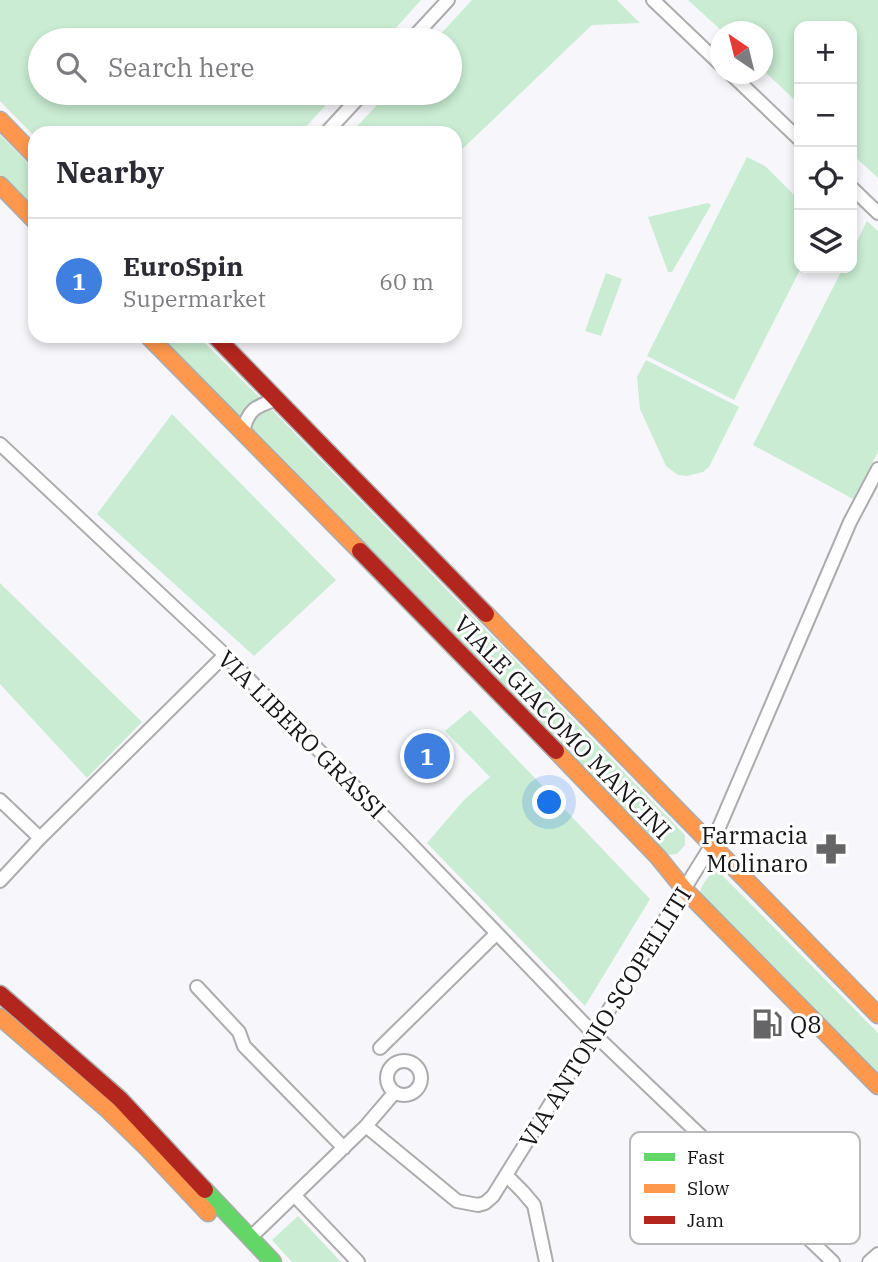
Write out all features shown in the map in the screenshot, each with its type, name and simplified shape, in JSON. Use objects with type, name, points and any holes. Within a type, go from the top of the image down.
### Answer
[{"type":"street","points":[[422,28],[448,0]]},
{"type":"street","points":[[653,0],[710,54]]},
{"type":"street","points":[[741,84],[794,134]]},
{"type":"street","points":[[332,126],[352,105]]},
{"type":"street","points":[[0,120],[28,149]]},
{"type":"street","points":[[0,185],[28,214]]},
{"type":"street","points":[[857,193],[878,213]]},
{"type":"street","name":"VIALE GIACOMO MANCINI","points":[[155,343],[483,676],[658,857],[684,889],[878,1086]]},
{"type":"street","name":"VIALE GIACOMO MANCINI","points":[[222,343],[710,845],[876,1010]]},
{"type":"street","points":[[243,432],[246,417],[259,405],[277,399]]},
{"type":"street","name":"VIA LIBERO GRASSI","points":[[0,444],[225,655],[594,1034],[697,1132]]},
{"type":"street","name":"VIA ANTONIO SCOPELLITI","points":[[366,1126],[457,1201],[478,1205],[493,1196],[710,845],[850,522],[878,469]]},
{"type":"street","points":[[0,881],[225,655]]},
{"type":"street","points":[[0,800],[40,838]]},
{"type":"street","points":[[380,1048],[496,934]]},
{"type":"street","points":[[197,987],[239,1032],[244,1046],[344,1148]]},
{"type":"street","points":[[0,994],[120,1099],[273,1262]]},
{"type":"street","points":[[0,1017],[107,1109],[254,1262]]},
{"type":"street","points":[[250,1238],[366,1126],[395,1092]]},
{"type":"street","points":[[507,1176],[534,1206],[546,1262]]},
{"type":"street","points":[[295,1196],[358,1262]]},
{"type":"street","name":"VIA LIBERO GRASSI","points":[[814,1244],[833,1262]]},
{"type":"street","points":[[869,1262],[878,1254]]},
{"type":"green space","points":[[0,0],[421,0],[396,28],[28,28],[28,105],[326,105],[306,126],[28,126],[28,130],[0,101]]},
{"type":"green space","points":[[472,0],[617,0],[640,23],[592,25],[462,149],[462,126],[357,126],[377,105],[462,105],[462,28],[446,28]]},
{"type":"green space","points":[[688,0],[878,0],[878,178],[857,159],[857,21],[794,21],[794,99],[773,79],[773,21],[711,21]]},
{"type":"green space","points":[[0,135],[28,163],[28,203],[0,174]]},
{"type":"green space","points":[[747,157],[765,166],[794,195],[794,273],[798,273],[734,400],[647,356]]},
{"type":"green space","points":[[708,203],[710,207],[672,272],[668,272],[648,217]]},
{"type":"green space","points":[[867,221],[878,231],[878,452],[853,499],[753,445],[840,273],[857,273],[857,241]]},
{"type":"green space","points":[[606,273],[622,279],[601,336],[585,331]]},
{"type":"green space","points":[[164,343],[205,343],[276,414],[685,835],[685,845],[677,854],[667,855]]},
{"type":"green space","points":[[646,360],[739,407],[709,467],[703,472],[678,475],[666,466],[640,409],[637,377]]},
{"type":"green space","points":[[172,414],[336,580],[254,656],[97,514]]},
{"type":"green space","points":[[0,583],[142,722],[87,778],[0,684]]},
{"type":"green space","points":[[470,710],[650,899],[585,1006],[427,843],[464,800],[490,777],[445,731]]},
{"type":"green space","points":[[718,871],[878,1033],[878,1077],[699,895],[706,880]]},
{"type":"green space","points":[[298,1216],[341,1262],[292,1262],[272,1240]]},
{"type":"traffic: fast","points":[[205,1190],[273,1262]]},
{"type":"traffic: slow","points":[[0,120],[28,149]]},
{"type":"traffic: slow","points":[[0,185],[28,214]]},
{"type":"traffic: slow","points":[[155,343],[360,551]]},
{"type":"traffic: slow","points":[[486,614],[878,1015]]},
{"type":"traffic: slow","points":[[556,751],[658,857],[684,889],[878,1086]]},
{"type":"traffic: slow","points":[[0,1017],[107,1109],[208,1213]]},
{"type":"traffic: jam","points":[[222,343],[486,614]]},
{"type":"traffic: jam","points":[[360,551],[556,751]]},
{"type":"traffic: jam","points":[[0,994],[120,1099],[205,1190]]},
{"type":"place","name":"EuroSpin","points":[[427,756]]},
{"type":"place","name":"Farmacia Molinaro","points":[[831,849]]},
{"type":"place","name":"Q8","points":[[767,1024]]}]
